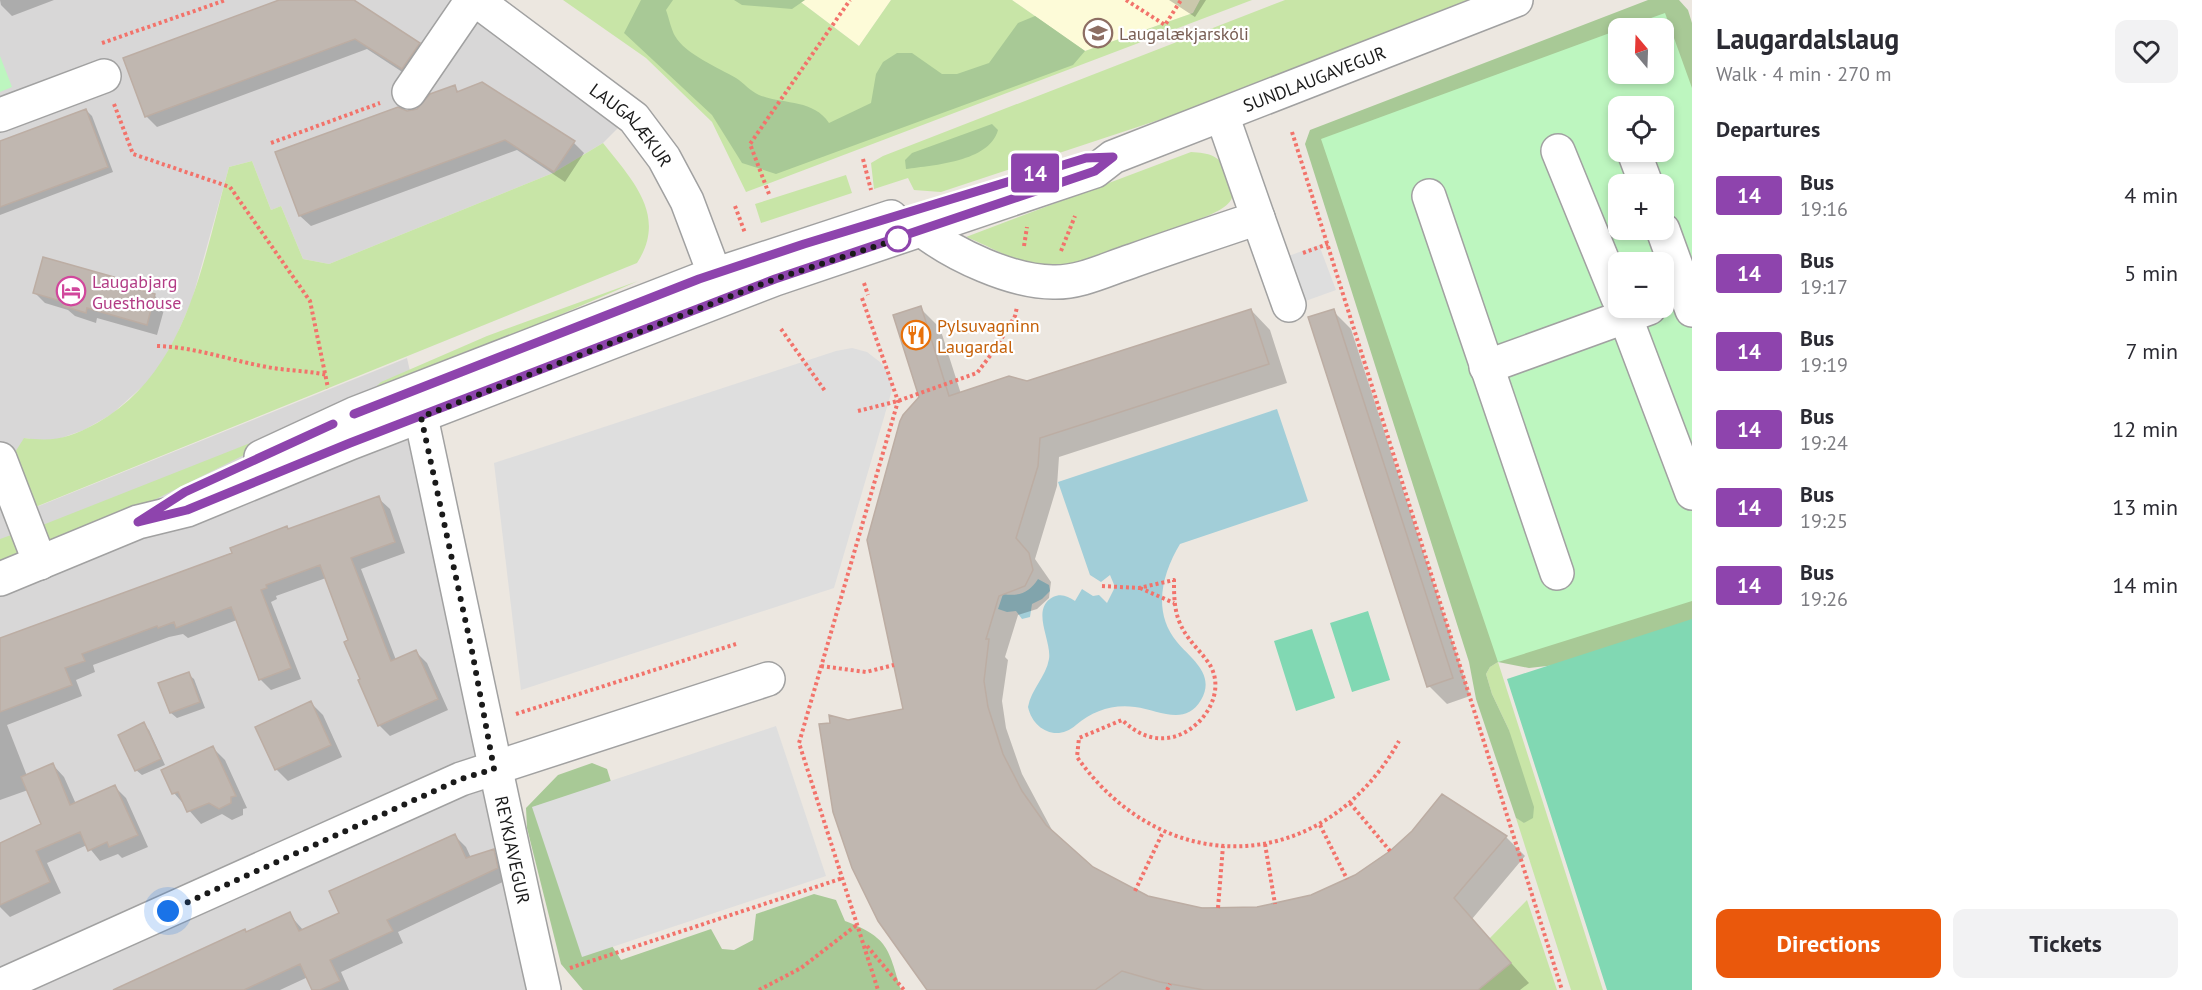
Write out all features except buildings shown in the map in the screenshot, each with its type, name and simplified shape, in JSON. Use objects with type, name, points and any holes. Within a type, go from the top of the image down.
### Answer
[{"type":"street","points":[[409,92],[474,0]]},
{"type":"street","name":"LAUGALÆKUR","points":[[474,0],[634,118],[664,158],[687,201],[719,286]]},
{"type":"street","name":"SUNDLAUGAVEGUR","points":[[719,286],[805,268],[1095,171],[1113,157],[1516,0]]},
{"type":"street","points":[[0,115],[104,76]]},
{"type":"street","points":[[1222,115],[1289,305]]},
{"type":"street","points":[[1558,152],[1608,261]]},
{"type":"street","name":"SUNDLAUGAVEGUR","points":[[0,579],[138,522],[187,510],[350,443],[416,404],[719,286],[804,244],[1086,158],[1113,157]]},
{"type":"street","points":[[1429,196],[1485,367],[1557,573]]},
{"type":"street","points":[[922,230],[961,255],[1023,278],[1055,283],[1085,277],[1258,218]]},
{"type":"street","points":[[1666,240],[1683,299]]},
{"type":"street","points":[[1485,367],[1608,316]]},
{"type":"street","points":[[1633,318],[1692,493]]},
{"type":"street","name":"REYKJAVEGUR","points":[[416,404],[472,651],[494,769],[556,980]]},
{"type":"street","points":[[0,459],[40,563]]},
{"type":"street","points":[[0,986],[461,779],[768,679]]},
{"type":"path","points":[[226,0],[92,47],[133,154],[230,187],[257,222],[310,301],[328,388]]},
{"type":"path","points":[[769,194],[750,144],[850,0]]},
{"type":"path","points":[[1126,0],[1165,25],[1181,0]]},
{"type":"path","points":[[271,143],[409,92]]},
{"type":"path","points":[[1292,132],[1562,990]]},
{"type":"path","points":[[863,159],[873,200]]},
{"type":"path","points":[[735,206],[749,242]]},
{"type":"path","points":[[858,411],[898,401],[977,373],[1015,316],[1023,278]]},
{"type":"path","points":[[864,284],[868,295]]},
{"type":"path","points":[[862,297],[898,401],[799,742],[878,990]]},
{"type":"path","points":[[780,329],[825,391]]},
{"type":"path","points":[[157,346],[183,346],[273,368],[303,370],[327,375]]},
{"type":"path","points":[[1102,586],[1139,588],[1174,580],[1174,603],[1186,636],[1209,663],[1213,675],[1213,699],[1209,710],[1192,729],[1168,738],[1143,735],[1122,720],[1079,738],[1077,758],[1111,799],[1133,816],[1163,832],[1182,839],[1223,846],[1265,844],[1320,825],[1350,803],[1385,767],[1399,741]]},
{"type":"path","points":[[1139,588],[1174,603]]},
{"type":"path","points":[[515,714],[736,644]]},
{"type":"path","points":[[821,666],[867,672],[894,664]]},
{"type":"path","points":[[1350,803],[1390,851]]},
{"type":"path","points":[[1320,825],[1347,879]]},
{"type":"path","points":[[1135,891],[1163,832]]},
{"type":"path","points":[[1265,844],[1275,904]]},
{"type":"path","points":[[1218,908],[1223,846]]},
{"type":"path","points":[[556,980],[843,878]]},
{"type":"path","points":[[759,990],[801,968],[858,924]]},
{"type":"path","points":[[864,943],[904,990]]},
{"type":"path","points":[[1167,990],[1170,984]]},
{"type":"shaded area","points":[[0,0],[482,0],[632,114],[603,143],[553,173],[329,264],[303,259],[281,206],[271,210],[252,161],[229,167],[192,300],[175,339],[153,377],[112,414],[84,430],[50,442],[24,438],[29,510],[407,358],[551,990],[0,990]]},
{"type":"shaded area","points":[[798,0],[891,0],[859,46]]},
{"type":"shaded area","name":"Laugalækjarskóli","points":[[1012,0],[1200,0],[1193,13],[1085,51]]},
{"type":"shaded area","points":[[1319,245],[1336,290],[1300,303],[1283,258]]},
{"type":"shaded area","points":[[852,348],[867,352],[880,362],[889,374],[892,390],[834,588],[521,690],[494,463],[836,351]]},
{"type":"shaded area","points":[[776,726],[826,876],[582,957],[532,807]]},
{"type":"green space","points":[[563,0],[798,0],[859,46],[891,0],[1012,0],[1085,51],[1193,13],[1200,0],[1252,0],[746,192],[712,122],[646,58]]},
{"type":"green space","points":[[641,0],[673,0],[666,10],[675,36],[686,49],[736,78],[756,93],[806,106],[822,115],[829,123],[871,103],[876,74],[883,62],[897,53],[912,53],[942,74],[957,74],[989,63],[1018,23],[1035,16],[1085,51],[1073,65],[776,174],[742,163],[712,115],[624,33]]},
{"type":"green space","points":[[734,0],[805,0],[792,9],[742,5]]},
{"type":"green space","points":[[1285,0],[1475,0],[1204,105],[941,192],[914,190],[908,178],[874,189],[871,163],[883,156]]},
{"type":"green space","points":[[1648,0],[1679,0],[1688,10],[1692,23],[1692,134],[1674,66],[1674,18],[1608,18],[1608,58],[1516,88],[1692,570],[1692,625],[1574,663],[1529,668],[1498,662],[1490,667],[1486,674],[1492,694],[1509,730],[1534,807],[1533,818],[1524,823],[1516,818],[1476,699],[1469,662],[1305,144],[1310,130]]},
{"type":"green space","points":[[1665,13],[1667,18],[1651,18]]},
{"type":"green space","points":[[1608,34],[1608,84],[1674,84],[1674,38],[1692,88],[1692,601],[1498,662],[1321,139]]},
{"type":"green space","points":[[0,56],[12,87],[0,92]]},
{"type":"green space","points":[[992,124],[998,130],[993,141],[984,149],[959,160],[906,169],[905,160],[912,153]]},
{"type":"green space","points":[[603,143],[635,185],[648,214],[649,229],[646,246],[637,263],[28,510],[7,465],[24,438],[62,438],[97,423],[128,401],[152,374],[172,344],[187,310],[200,275],[229,167],[252,161],[271,210],[281,206],[303,259],[329,264],[553,173]]},
{"type":"green space","points":[[1191,152],[1213,156],[1225,166],[1234,187],[1230,202],[1212,214],[1145,246],[1086,264],[1047,267],[1016,259],[966,237]]},
{"type":"green space","points":[[846,175],[852,193],[761,223],[755,204]]},
{"type":"green space","points":[[638,281],[360,402],[381,382],[487,336]]},
{"type":"green space","points":[[334,410],[154,500],[51,541],[40,536],[35,528]]},
{"type":"green space","points":[[14,534],[22,553],[0,561],[0,539]]},
{"type":"green space","points":[[1368,611],[1390,680],[1352,692],[1330,623]]},
{"type":"green space","points":[[1692,619],[1692,990],[1607,990],[1507,679]]},
{"type":"green space","points":[[1312,629],[1335,698],[1296,711],[1274,641]]},
{"type":"green space","points":[[1498,662],[1603,990],[1571,990],[1516,818],[1525,823],[1509,730],[1492,694],[1486,674],[1490,667]]},
{"type":"green space","points":[[592,763],[607,769],[612,785],[605,935],[621,960],[711,929],[722,949],[734,950],[753,940],[756,914],[814,894],[836,900],[845,921],[879,939],[889,954],[901,990],[583,990],[561,964],[527,828],[526,808],[558,775]]},
{"type":"green space","points":[[1527,900],[1557,990],[1478,990],[1489,939]]},
{"type":"water","points":[[1277,409],[1308,501],[1180,544],[1168,568],[1162,593],[1164,618],[1177,642],[1195,661],[1204,675],[1205,691],[1201,700],[1195,708],[1179,715],[1135,707],[1118,707],[1096,712],[1061,733],[1047,731],[1040,727],[1028,707],[1049,659],[1042,617],[1046,602],[1059,595],[1067,596],[1075,601],[1082,589],[1093,596],[1099,595],[1107,603],[1115,587],[1110,575],[1101,582],[1090,575],[1058,482]]},
{"type":"water","points":[[1038,579],[1049,585],[1050,591],[1042,599],[1032,604],[1030,617],[1022,619],[1016,611],[1007,612],[998,609],[1003,594],[1014,595],[1023,592]]},
{"type":"bus line","name":"14","points":[[333,424],[185,492],[138,522],[187,510],[350,443],[805,268],[898,239],[1095,171],[1113,157],[1086,158],[804,244],[699,279],[354,414]]},
{"type":"place","name":"Laugalækjarskóli","points":[[1098,33]]},
{"type":"place","name":"Laugabjarg Guesthouse","points":[[71,291]]},
{"type":"place","name":"Pylsuvagninn Laugardal","points":[[916,335]]},
{"type":"route","points":[[168,911],[461,779],[494,769],[472,651],[421,417],[775,279],[898,239]]}]
